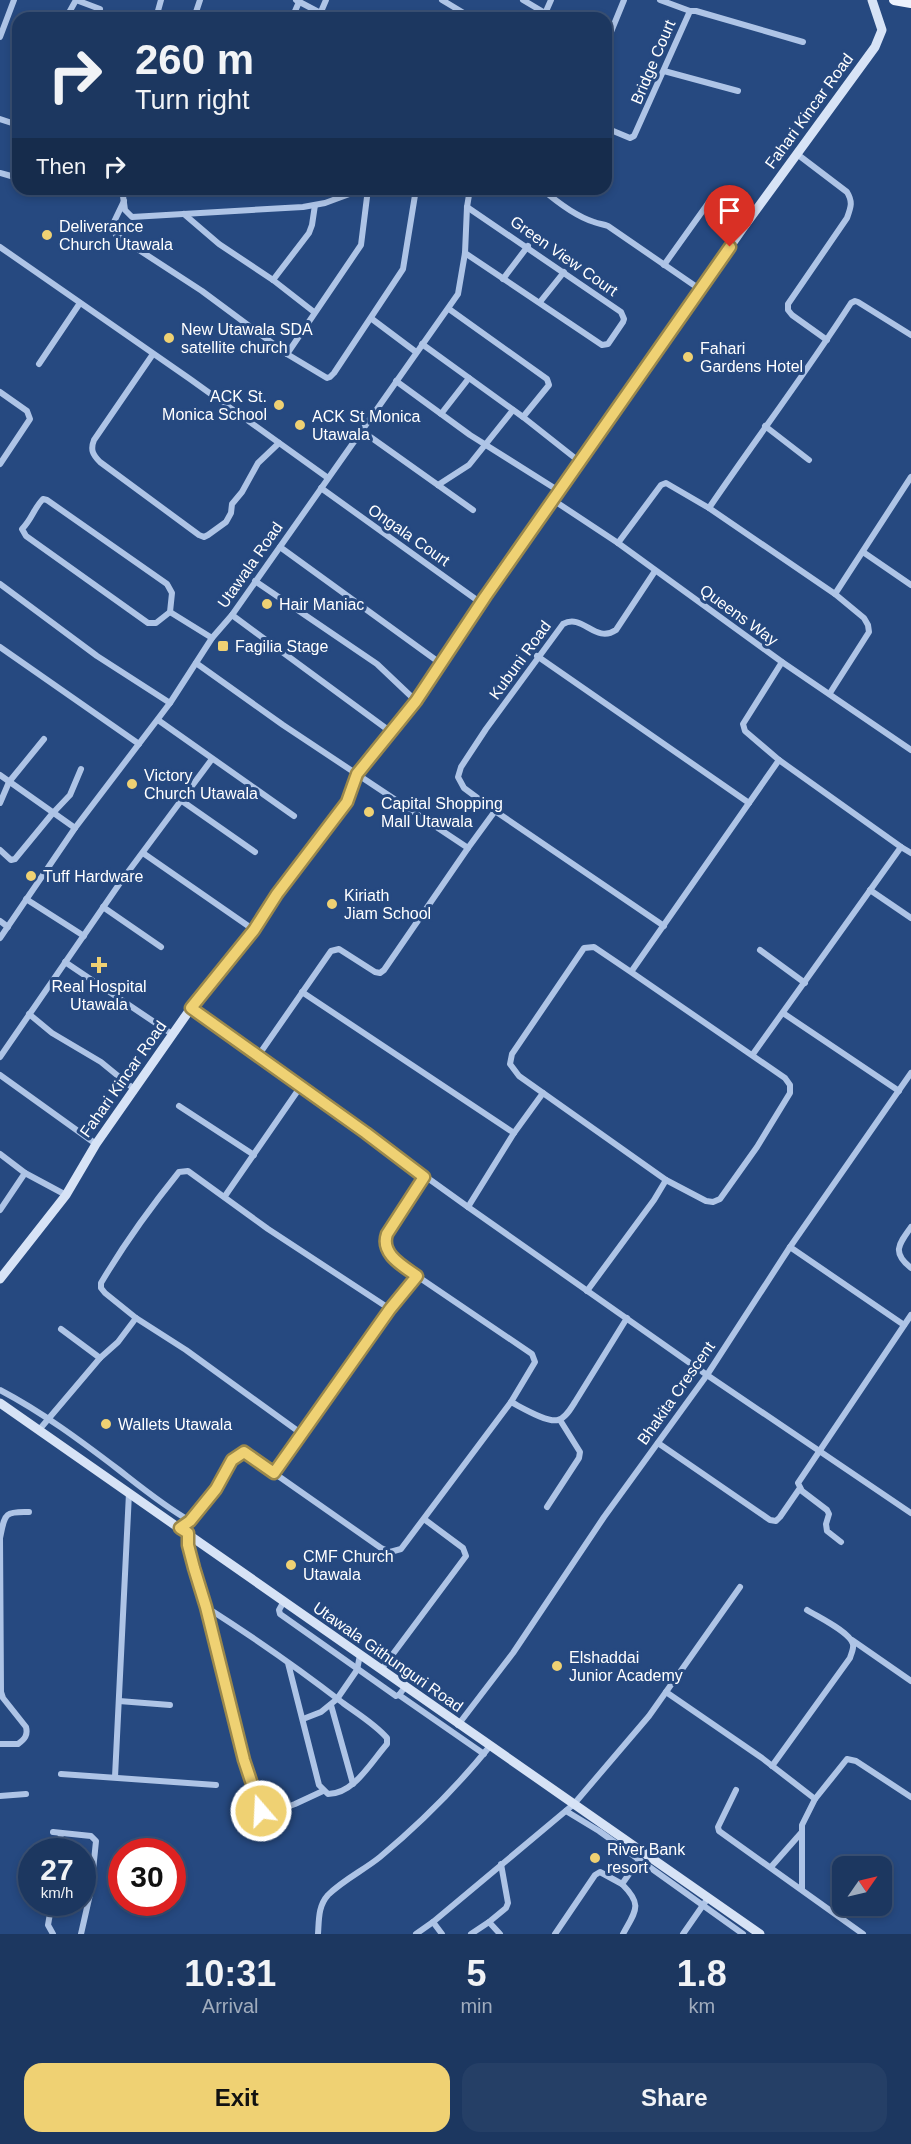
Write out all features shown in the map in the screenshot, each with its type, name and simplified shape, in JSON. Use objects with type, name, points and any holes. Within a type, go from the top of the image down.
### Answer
[{"type":"main road","points":[[896,0],[911,3]]},
{"type":"street","points":[[0,37],[14,0]]},
{"type":"street","points":[[76,0],[100,9]]},
{"type":"street","points":[[442,0],[462,12]]},
{"type":"street","points":[[523,0],[540,12]]},
{"type":"street","points":[[612,29],[624,0]]},
{"type":"street","points":[[660,0],[690,11]]},
{"type":"street","name":"Fahari Kincar Road","points":[[0,1279],[66,1195],[96,1144],[172,1034],[254,930],[277,894],[347,802],[357,774],[416,701],[559,491],[796,154],[875,46],[882,30],[872,0]]},
{"type":"street","points":[[297,1],[316,12]]},
{"type":"street","name":"Bridge Court","points":[[612,130],[630,138],[634,136],[690,11],[803,42]]},
{"type":"street","points":[[664,71],[738,91]]},
{"type":"street","points":[[796,154],[847,192],[851,199],[852,206],[847,218],[788,303],[788,310],[792,315],[827,340]]},
{"type":"street","points":[[0,173],[11,177]]},
{"type":"street","points":[[123,195],[125,210],[132,217],[315,205],[347,195]]},
{"type":"street","points":[[287,354],[361,245],[367,195]]},
{"type":"street","points":[[124,201],[112,226],[116,235],[202,291],[287,354],[322,377],[330,377],[372,319],[403,269],[415,195]]},
{"type":"street","name":"Utawala Road","points":[[0,938],[75,828],[158,720],[212,638],[232,615],[416,352],[449,309],[458,294],[465,253],[469,195]]},
{"type":"street","points":[[549,195],[576,214],[608,226],[701,290]]},
{"type":"street","points":[[664,265],[714,195]]},
{"type":"street","points":[[273,280],[309,233],[315,205]]},
{"type":"street","name":"Green View Court","points":[[465,253],[602,345],[608,344],[623,322],[623,315],[528,246],[467,207]]},
{"type":"street","points":[[184,214],[219,244],[273,280],[314,312]]},
{"type":"street","points":[[503,279],[528,246]]},
{"type":"street","points":[[0,247],[328,478]]},
{"type":"street","points":[[540,302],[564,272]]},
{"type":"street","points":[[709,508],[851,303],[855,301],[911,335]]},
{"type":"street","points":[[39,363],[80,303]]},
{"type":"street","points":[[449,309],[549,381],[549,385],[523,417]]},
{"type":"street","points":[[372,319],[416,352]]},
{"type":"street","points":[[423,344],[580,462]]},
{"type":"street","points":[[153,354],[94,440],[91,447],[92,452],[100,462],[199,535],[208,535],[226,522],[231,513],[232,504],[242,492],[258,463],[279,443]]},
{"type":"street","points":[[441,414],[469,378]]},
{"type":"street","points":[[396,381],[485,444],[559,491]]},
{"type":"street","points":[[0,392],[27,411],[30,419],[0,464]]},
{"type":"street","points":[[438,485],[469,465],[513,410]]},
{"type":"street","points":[[765,426],[809,460]]},
{"type":"street","points":[[362,431],[473,510]]},
{"type":"street","points":[[835,594],[911,477]]},
{"type":"street","points":[[618,543],[662,485],[666,483],[709,508],[835,594],[864,618],[869,632],[830,693]]},
{"type":"street","name":"Ongala Court","points":[[321,488],[481,603]]},
{"type":"street","points":[[43,499],[47,500],[167,584],[172,593],[170,612],[156,623],[148,623],[26,536],[22,529],[29,522],[35,507],[43,499]]},
{"type":"street","name":"Queens Way","points":[[553,500],[618,543],[782,662],[911,750]]},
{"type":"street","points":[[280,547],[440,663]]},
{"type":"street","points":[[863,552],[911,585]]},
{"type":"street","name":"Kubuni Road","points":[[495,811],[464,788],[458,777],[461,767],[537,656],[563,624],[575,621],[602,634],[610,634],[616,630],[655,571]]},
{"type":"street","points":[[255,581],[376,664],[416,701]]},
{"type":"street","points":[[0,584],[97,656],[170,703]]},
{"type":"street","points":[[170,612],[212,638]]},
{"type":"street","points":[[232,615],[391,732]]},
{"type":"street","points":[[0,648],[139,744]]},
{"type":"street","points":[[537,656],[749,803]]},
{"type":"street","points":[[782,662],[743,723],[745,731],[779,760],[911,853]]},
{"type":"street","points":[[196,663],[468,848]]},
{"type":"street","points":[[158,720],[294,816]]},
{"type":"street","points":[[0,803],[9,782],[44,739]]},
{"type":"street","points":[[0,1057],[103,907],[212,759]]},
{"type":"street","points":[[631,972],[779,760]]},
{"type":"street","points":[[0,850],[11,860],[15,860],[70,795],[81,769]]},
{"type":"street","points":[[0,775],[52,814],[75,828]]},
{"type":"street","points":[[182,801],[255,852]]},
{"type":"street","points":[[258,1056],[331,951],[339,949],[375,972],[380,973],[384,969],[495,811],[663,926]]},
{"type":"street","points":[[753,1054],[901,847]]},
{"type":"street","points":[[143,853],[254,930]]},
{"type":"street","points":[[870,890],[911,918]]},
{"type":"street","points":[[26,898],[84,936]]},
{"type":"street","points":[[103,907],[161,947]]},
{"type":"street","points":[[0,921],[8,927]]},
{"type":"street","points":[[594,947],[753,1054],[784,1078],[790,1085],[790,1093],[757,1148],[720,1199],[713,1202],[706,1201],[666,1180],[543,1093],[513,1070],[510,1064],[512,1054],[584,948],[594,947]]},
{"type":"street","points":[[760,950],[805,982]]},
{"type":"street","points":[[65,962],[172,1034]]},
{"type":"street","points":[[302,992],[514,1133]]},
{"type":"street","points":[[191,1008],[424,1177],[911,1514]]},
{"type":"street","points":[[783,1013],[899,1091]]},
{"type":"street","points":[[29,1014],[52,1033],[101,1062],[134,1089]]},
{"type":"street","name":"Bhakita Crescent","points":[[458,1725],[513,1653],[604,1517],[707,1375],[790,1247],[911,1073]]},
{"type":"street","points":[[0,1075],[96,1144]]},
{"type":"street","points":[[225,1196],[301,1086]]},
{"type":"street","points":[[468,1207],[514,1133],[543,1093]]},
{"type":"street","points":[[179,1106],[254,1155]]},
{"type":"street","points":[[0,1154],[25,1173],[66,1195]]},
{"type":"street","points":[[302,1434],[186,1350],[136,1318],[101,1288],[101,1283],[126,1241],[179,1172],[188,1171],[268,1229],[390,1309]]},
{"type":"street","points":[[0,1209],[25,1173]]},
{"type":"street","points":[[323,1791],[279,1810],[263,1812],[258,1808],[184,1531],[216,1489],[235,1456],[244,1452],[381,1548],[390,1552],[401,1549],[511,1402],[535,1362],[532,1354],[417,1276],[388,1252],[384,1241],[387,1234],[424,1177]]},
{"type":"street","points":[[587,1291],[654,1200],[666,1180]]},
{"type":"street","points":[[911,1227],[898,1248],[898,1253],[911,1268]]},
{"type":"street","points":[[790,1247],[904,1324]]},
{"type":"street","points":[[274,1473],[390,1309],[417,1276]]},
{"type":"street","points":[[658,1443],[770,1520],[776,1521],[800,1488],[799,1479],[911,1315]]},
{"type":"street","points":[[39,1430],[100,1358],[118,1342],[136,1318]]},
{"type":"street","points":[[511,1402],[551,1420],[560,1420],[575,1402],[627,1318]]},
{"type":"street","points":[[62,1329],[100,1358]]},
{"type":"street","points":[[0,1390],[47,1419],[117,1468],[163,1511],[190,1521]]},
{"type":"street","points":[[3,1405],[13,1398]]},
{"type":"street","name":"Utawala Githunguri Road","points":[[3,1405],[129,1492],[163,1511],[184,1531],[458,1725],[574,1804],[705,1902],[760,1934]]},
{"type":"street","points":[[547,1508],[579,1458],[580,1452],[560,1420]]},
{"type":"street","points":[[110,1479],[117,1468]]},
{"type":"street","points":[[800,1488],[827,1510],[829,1514],[826,1531],[841,1542]]},
{"type":"street","points":[[114,1777],[129,1492]]},
{"type":"street","points":[[0,1744],[18,1744],[27,1733],[26,1727],[7,1704],[1,1692],[0,1538],[4,1520],[11,1511],[29,1512]]},
{"type":"street","points":[[381,1670],[466,1556],[463,1548],[424,1519]]},
{"type":"street","points":[[416,1934],[574,1804],[621,1751],[740,1587]]},
{"type":"street","points":[[284,1601],[279,1610],[280,1614],[357,1670],[396,1696],[399,1695],[484,1754]]},
{"type":"street","points":[[206,1607],[288,1663],[385,1735],[388,1741],[353,1784],[337,1794],[328,1794],[319,1785],[288,1663]]},
{"type":"street","points":[[807,1610],[840,1630],[859,1646],[911,1681]]},
{"type":"street","points":[[318,1640],[325,1630]]},
{"type":"street","points":[[772,1766],[850,1658],[853,1644],[840,1630]]},
{"type":"street","points":[[303,1719],[331,1706],[338,1699],[357,1670],[360,1655]]},
{"type":"street","points":[[399,1695],[405,1687]]},
{"type":"street","points":[[666,1692],[815,1799]]},
{"type":"street","points":[[118,1701],[170,1705]]},
{"type":"street","points":[[331,1706],[353,1784]]},
{"type":"street","points":[[318,1934],[321,1907],[327,1896],[365,1869],[419,1825],[459,1785],[490,1746]]},
{"type":"street","points":[[802,1889],[801,1833],[804,1819],[815,1799],[847,1759],[856,1761],[911,1797]]},
{"type":"street","points":[[61,1774],[216,1785]]},
{"type":"street","points":[[736,1790],[718,1828],[863,1934]]},
{"type":"street","points":[[0,1796],[26,1794]]},
{"type":"street","points":[[566,1811],[705,1902],[743,1934]]},
{"type":"street","points":[[53,1832],[91,1836],[96,1841],[91,1890],[81,1934]]},
{"type":"street","points":[[60,1838],[61,1833]]},
{"type":"street","points":[[771,1867],[801,1833]]},
{"type":"street","points":[[622,1884],[639,1860]]},
{"type":"street","points":[[471,1934],[506,1908],[508,1903],[501,1864]]},
{"type":"street","points":[[555,1934],[595,1875],[600,1872],[622,1884],[636,1903],[636,1911],[623,1934]]},
{"type":"street","points":[[683,1934],[705,1902]]},
{"type":"street","points":[[50,1916],[48,1925],[53,1934]]},
{"type":"street","points":[[433,1922],[442,1934]]},
{"type":"street","points":[[489,1922],[500,1934]]},
{"type":"place","name":"Deliverance Church Utawala","points":[[47,235]]},
{"type":"place","name":"New Utawala SDA satellite church","points":[[169,338]]},
{"type":"place","name":"Fahari Gardens Hotel","points":[[688,357]]},
{"type":"place","name":"ACK St. Monica School","points":[[279,405]]},
{"type":"place","name":"ACK St Monica Utawala","points":[[300,425]]},
{"type":"place","name":"Hair Maniac","points":[[267,604]]},
{"type":"place","name":"Fagilia Stage","points":[[223,646]]},
{"type":"place","name":"Victory Church Utawala","points":[[132,784]]},
{"type":"place","name":"Capital Shopping Mall Utawala","points":[[369,812]]},
{"type":"place","name":"Tuff Hardware","points":[[31,876]]},
{"type":"place","name":"Kiriath Jiam School","points":[[332,904]]},
{"type":"place","name":"Real Hospital Utawala","points":[[99,965]]},
{"type":"place","name":"Wallets Utawala","points":[[106,1424]]},
{"type":"place","name":"CMF Church Utawala","points":[[291,1565]]},
{"type":"place","name":"Elshaddai Junior Academy","points":[[557,1666]]},
{"type":"place","name":"River Bank resort","points":[[595,1858]]},
{"type":"route","points":[[261,1811],[258,1808],[244,1760],[188,1545],[188,1533],[180,1528],[190,1521],[216,1489],[235,1456],[244,1452],[274,1473],[390,1309],[417,1276],[394,1259],[385,1247],[384,1241],[424,1177],[191,1008],[254,930],[277,894],[347,802],[357,774],[416,701],[485,597],[730,247]]}]
